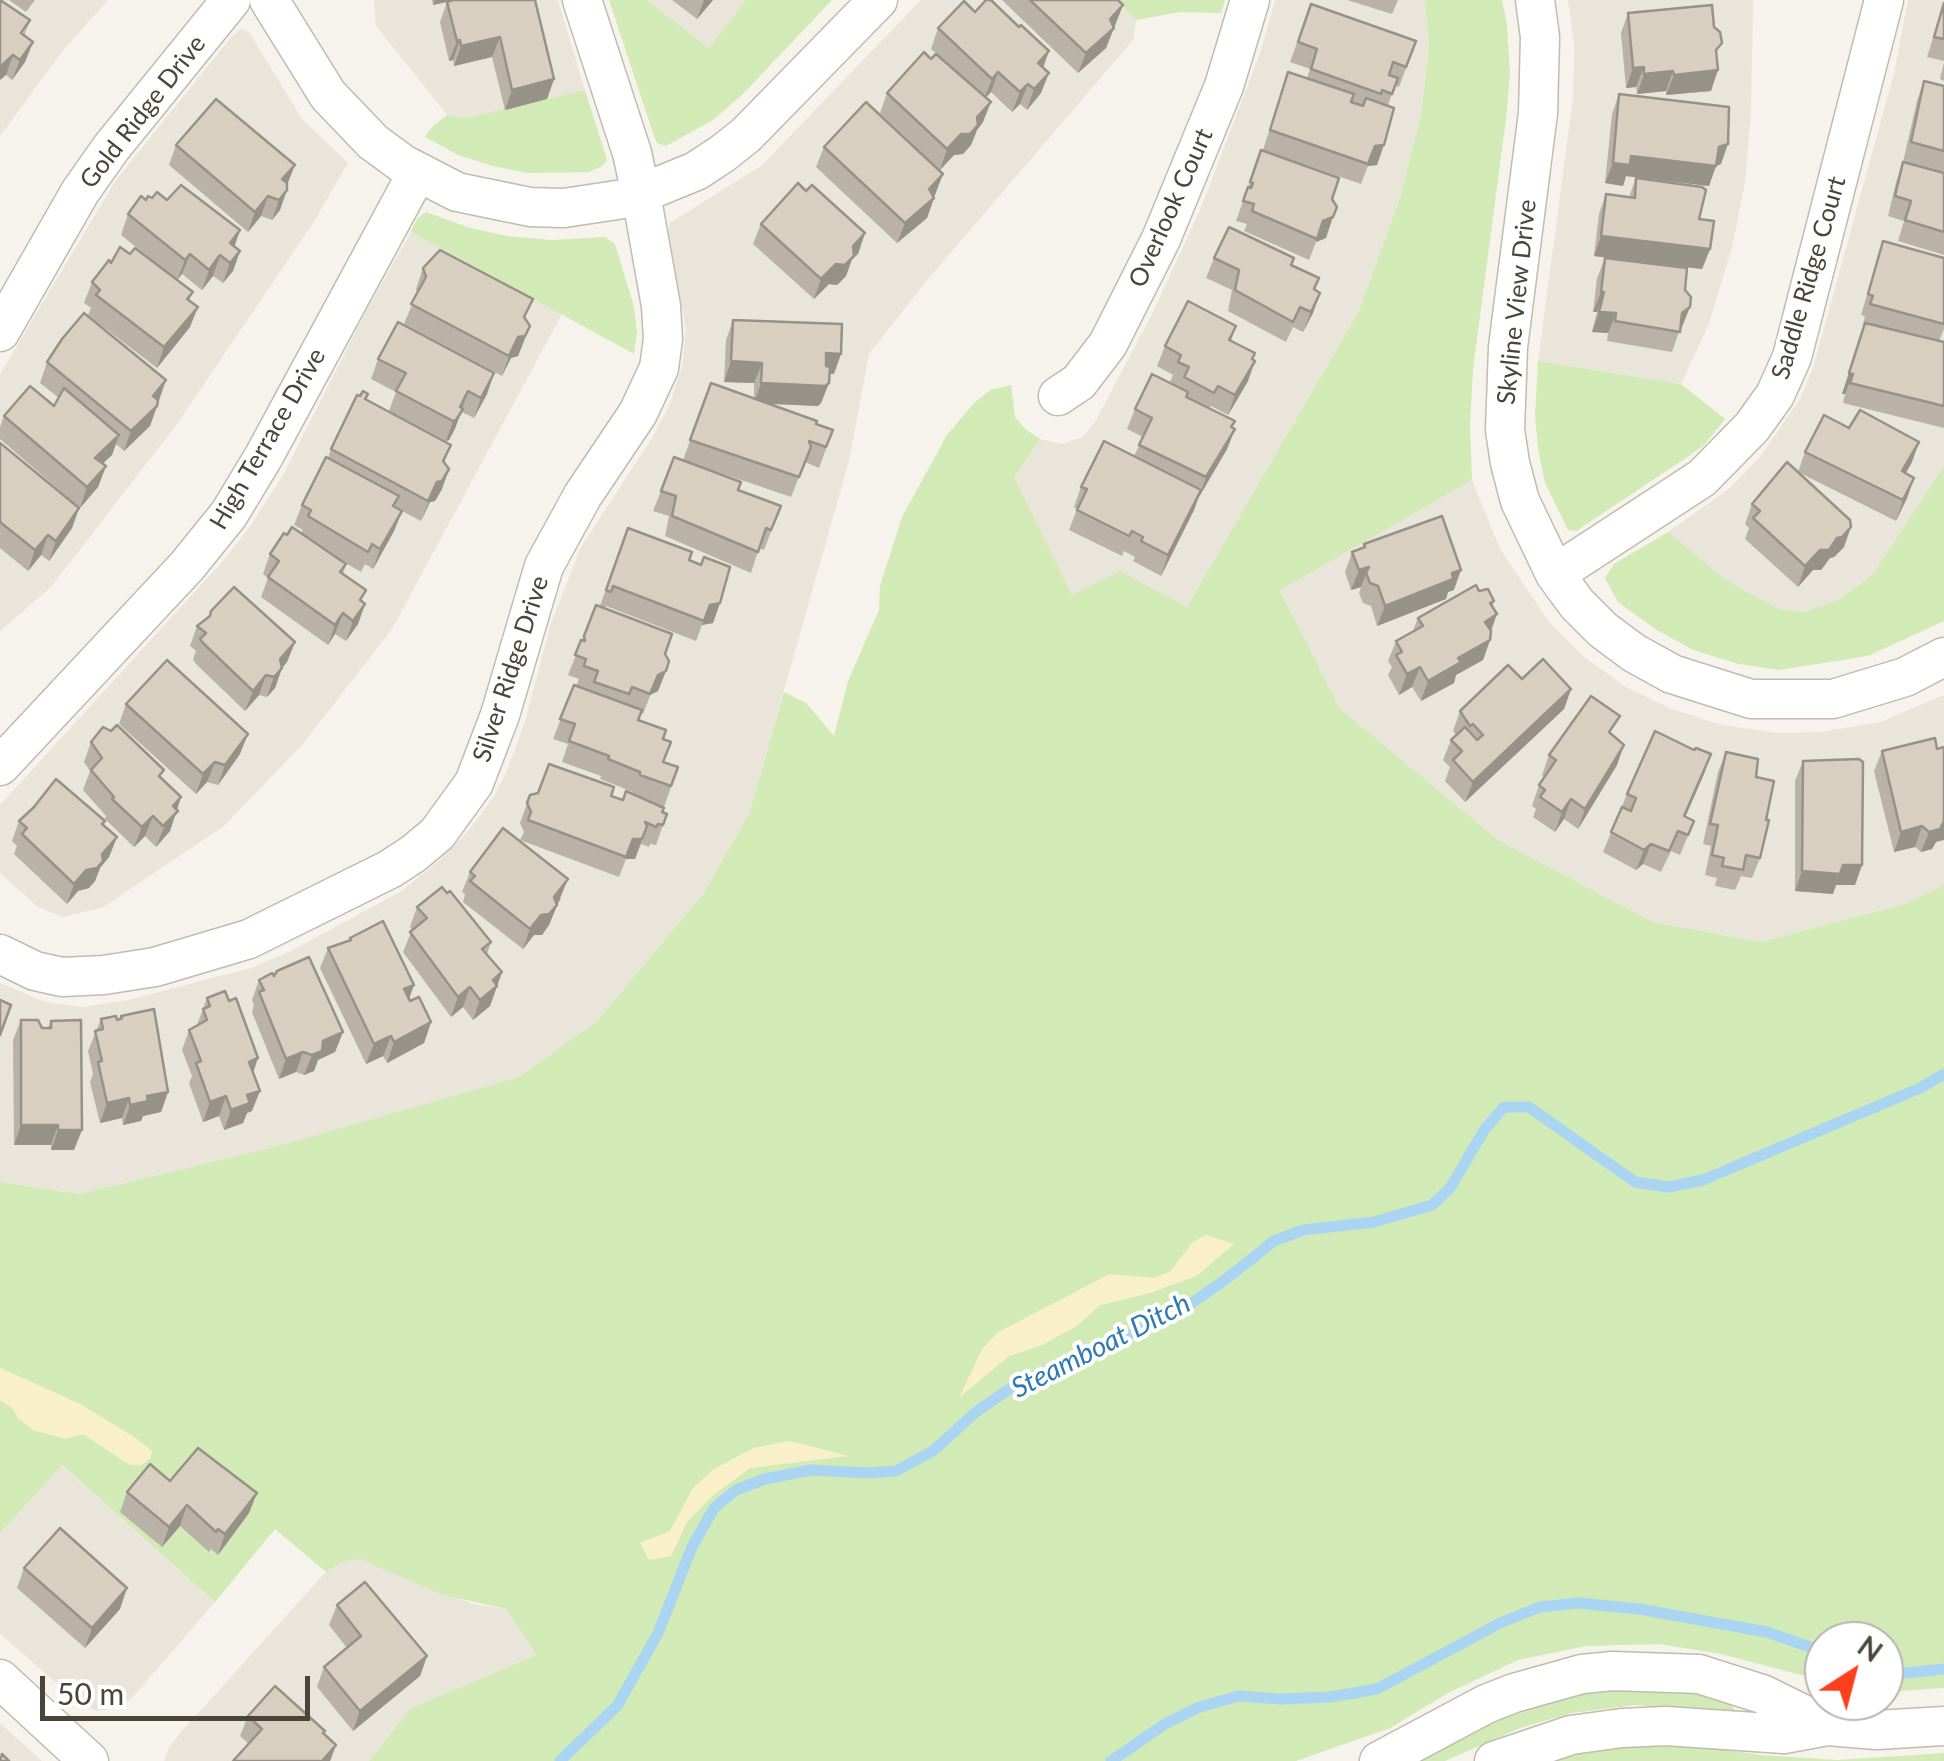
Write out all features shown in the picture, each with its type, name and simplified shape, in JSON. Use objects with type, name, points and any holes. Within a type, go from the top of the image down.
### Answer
[{"type":"street","name":"Gold Ridge Drive","points":[[0,332],[80,192],[111,148],[232,0]]},
{"type":"street","points":[[268,0],[310,71],[373,142],[417,172],[457,192],[530,207],[597,205],[640,194],[696,171],[734,144],[878,0]]},
{"type":"street","name":"Silver Ridge Drive","points":[[0,954],[35,971],[62,977],[121,972],[248,938],[390,869],[438,834],[474,783],[488,752],[544,566],[583,495],[638,413],[659,368],[663,339],[661,306],[632,153],[582,0]]},
{"type":"street","name":"Overlook Court","points":[[1058,396],[1079,382],[1108,344],[1161,239],[1224,86],[1250,0]]},
{"type":"street","name":"Skyline View Drive","points":[[1535,0],[1540,37],[1538,113],[1508,347],[1506,430],[1520,500],[1555,574],[1577,604],[1634,653],[1672,674],[1751,699],[1832,699],[1889,683],[1944,658]]},
{"type":"street","name":"Saddle Ridge Court","points":[[1555,574],[1702,478],[1752,427],[1775,395],[1792,357],[1884,0]]},
{"type":"street","name":"High Terrace Drive","points":[[0,766],[187,566],[229,514],[417,172]]},
{"type":"street","points":[[1380,1761],[1514,1693],[1582,1674],[1613,1671],[1699,1674],[1748,1689],[1827,1726]]},
{"type":"street","points":[[0,1679],[89,1761]]},
{"type":"street","points":[[1494,1761],[1570,1735],[1622,1728],[1666,1726],[1784,1734],[1827,1726],[1877,1730],[1944,1726]]},
{"type":"shaded area","points":[[0,0],[108,0],[65,48],[0,136]]},
{"type":"shaded area","points":[[374,0],[558,0],[585,90],[465,118],[447,115],[376,26]]},
{"type":"shaded area","points":[[647,0],[746,0],[709,48]]},
{"type":"shaded area","points":[[921,0],[1116,0],[1136,20],[1133,40],[927,280],[869,354],[849,461],[749,814],[703,894],[597,1021],[519,1077],[274,1147],[79,1194],[0,1182],[0,983],[45,1002],[83,1007],[128,1000],[251,968],[289,952],[400,892],[438,862],[469,830],[495,795],[508,768],[551,623],[581,547],[669,406],[682,366],[686,330],[668,232],[670,223],[762,165]]},
{"type":"shaded area","points":[[1275,0],[1425,0],[1429,48],[1421,115],[1400,198],[1359,311],[1187,608],[1120,571],[1072,596],[1013,478],[1040,439],[1062,444],[1082,437],[1094,424],[1152,314],[1201,208],[1260,53]]},
{"type":"shaded area","points":[[1568,0],[1753,0],[1745,182],[1732,248],[1708,326],[1681,384],[1538,361],[1573,98],[1574,46]]},
{"type":"shaded area","points":[[1908,0],[1944,0],[1944,466],[1873,574],[1840,599],[1804,612],[1781,610],[1722,578],[1668,532],[1729,489],[1760,457],[1800,399],[1813,368],[1894,73]]},
{"type":"shaded area","points":[[242,29],[249,32],[302,119],[348,163],[313,223],[177,424],[51,587],[0,631],[0,374],[116,180],[233,35]]},
{"type":"shaded area","points":[[411,232],[562,314],[392,629],[302,745],[224,826],[102,908],[63,917],[38,907],[0,873],[0,805],[249,528],[282,477]]},
{"type":"shaded area","points":[[1472,480],[1500,549],[1549,622],[1583,656],[1626,687],[1669,708],[1722,725],[1777,733],[1820,732],[1880,722],[1944,695],[1944,885],[1905,904],[1761,942],[1653,922],[1498,840],[1339,709],[1280,589]]},
{"type":"shaded area","points":[[61,1465],[215,1602],[130,1700],[114,1709],[97,1711],[76,1700],[0,1634],[0,1535]]},
{"type":"shaded area","points":[[360,1559],[473,1604],[506,1609],[538,1655],[411,1708],[369,1761],[164,1761],[182,1731],[326,1572],[342,1562]]},
{"type":"shaded area","points":[[0,1723],[42,1761],[0,1761]]},
{"type":"green space","points":[[609,0],[647,0],[709,48],[746,0],[832,0],[744,93],[713,120],[666,146],[657,143],[653,133]]},
{"type":"green space","points":[[1116,0],[1225,0],[1221,13],[1180,12],[1136,20]]},
{"type":"green space","points":[[1425,0],[1502,0],[1510,74],[1473,369],[1472,480],[1280,590],[1340,709],[1498,840],[1653,922],[1761,942],[1905,904],[1944,885],[1944,1688],[1904,1691],[1904,1621],[1804,1621],[1804,1676],[1721,1654],[1659,1644],[1586,1646],[1518,1660],[1448,1693],[1390,1728],[1296,1761],[369,1761],[411,1708],[537,1655],[506,1609],[444,1595],[360,1559],[342,1562],[326,1572],[275,1529],[215,1602],[62,1465],[0,1534],[0,1400],[13,1408],[19,1419],[83,1434],[130,1465],[152,1452],[82,1405],[0,1368],[0,1182],[79,1194],[274,1147],[519,1077],[597,1021],[703,894],[749,814],[784,692],[806,703],[834,736],[848,681],[879,610],[880,586],[902,517],[947,435],[990,390],[1011,385],[1015,417],[1040,439],[1014,478],[1072,595],[1120,571],[1187,607],[1359,311],[1400,198],[1421,115],[1429,48]],"holes":[[[1193,1242],[1198,1275],[1150,1293],[1100,1305],[1076,1326],[1042,1345],[1009,1356],[962,1394],[997,1333],[1110,1274],[1153,1278],[1170,1272]],[[789,1441],[844,1455],[750,1468],[713,1495],[687,1522],[671,1556],[640,1543],[670,1531],[694,1488],[714,1469],[754,1448]]]},
{"type":"green space","points":[[585,90],[607,160],[589,172],[528,173],[493,166],[458,155],[425,137],[447,115],[465,118]]},
{"type":"green space","points":[[426,212],[507,236],[551,240],[605,237],[615,244],[634,307],[634,354],[411,232]]},
{"type":"green space","points":[[1538,361],[1681,384],[1725,419],[1704,445],[1683,460],[1576,531],[1568,530],[1545,483],[1538,448]]},
{"type":"green space","points":[[1944,466],[1944,621],[1868,656],[1779,670],[1739,664],[1693,650],[1655,629],[1618,602],[1605,578],[1614,564],[1668,532],[1726,580],[1781,610],[1804,612],[1840,599],[1873,574]]},
{"type":"green space","points":[[1661,1688],[1724,1697],[1735,1710],[1635,1705],[1572,1713],[1520,1728],[1445,1761],[1419,1761],[1502,1715],[1592,1690]]},
{"type":"green space","points":[[1638,1743],[1675,1743],[1761,1755],[1838,1760],[1944,1753],[1944,1761],[1546,1761],[1576,1752]]},
{"type":"sand","points":[[1206,1235],[1234,1244],[1198,1275],[1150,1293],[1100,1305],[1077,1326],[1042,1345],[1009,1356],[959,1398],[982,1349],[997,1333],[1110,1274],[1153,1278],[1170,1272],[1193,1242]]},
{"type":"sand","points":[[0,1368],[82,1405],[136,1438],[152,1451],[150,1459],[141,1465],[130,1465],[84,1434],[65,1439],[33,1430],[0,1400]]},
{"type":"sand","points":[[789,1441],[848,1456],[750,1468],[713,1495],[687,1522],[671,1556],[649,1560],[640,1543],[670,1531],[693,1488],[714,1469],[755,1448]]},
{"type":"building","points":[[0,0],[30,20],[21,33],[33,42],[20,60],[13,55],[0,67]]},
{"type":"building","points":[[535,0],[554,79],[512,90],[500,37],[461,46],[457,41],[447,2]]},
{"type":"building","points":[[991,0],[1049,51],[1038,63],[1049,73],[1034,89],[1028,84],[1020,92],[998,72],[992,79],[938,28],[964,1],[975,12]]},
{"type":"building","points":[[1030,0],[1118,0],[1123,5],[1110,19],[1114,28],[1086,53]]},
{"type":"building","points":[[1944,3],[1944,39],[1934,37]]},
{"type":"building","points":[[1311,4],[1416,41],[1406,67],[1393,62],[1389,75],[1398,78],[1392,94],[1382,90],[1381,94],[1311,69],[1317,49],[1298,42]]},
{"type":"building","points":[[1712,5],[1714,27],[1720,32],[1722,43],[1716,50],[1718,70],[1674,75],[1673,71],[1644,74],[1644,67],[1633,68],[1628,13]]},
{"type":"building","points":[[924,52],[931,59],[936,54],[991,102],[977,117],[978,125],[970,134],[961,134],[947,149],[887,93]]},
{"type":"building","points":[[1288,72],[1354,94],[1351,102],[1363,106],[1366,98],[1394,108],[1384,145],[1375,146],[1368,164],[1270,130]]},
{"type":"building","points":[[1924,81],[1944,86],[1944,151],[1911,142]]},
{"type":"building","points":[[1619,94],[1729,107],[1728,144],[1719,147],[1716,166],[1631,156],[1630,165],[1613,163]]},
{"type":"building","points":[[216,99],[295,165],[282,179],[287,190],[279,200],[268,196],[255,212],[176,145]]},
{"type":"building","points":[[866,102],[943,174],[929,189],[934,198],[905,223],[824,147]]},
{"type":"building","points":[[1261,150],[1339,178],[1332,199],[1337,207],[1333,217],[1323,221],[1317,239],[1252,211],[1254,204],[1243,201],[1253,183],[1250,182]]},
{"type":"building","points":[[1903,162],[1944,173],[1944,232],[1905,220],[1911,201],[1895,196]]},
{"type":"building","points":[[1636,178],[1706,190],[1699,219],[1714,221],[1710,249],[1601,236],[1606,194],[1635,198]]},
{"type":"building","points":[[798,183],[806,191],[812,185],[865,233],[853,246],[854,256],[845,265],[836,264],[821,279],[761,224]]},
{"type":"building","points":[[181,185],[240,230],[230,243],[240,251],[230,263],[220,255],[209,270],[190,254],[185,260],[128,214],[141,196],[146,200],[157,192],[167,200]]},
{"type":"building","points":[[1229,227],[1294,258],[1291,265],[1319,278],[1314,289],[1320,293],[1311,312],[1300,307],[1293,322],[1235,290],[1239,270],[1214,258]]},
{"type":"building","points":[[1883,241],[1944,258],[1944,324],[1870,304],[1873,296],[1868,294]]},
{"type":"building","points":[[120,247],[130,254],[135,248],[193,292],[187,299],[198,307],[164,347],[96,295],[100,290],[92,282]]},
{"type":"building","points":[[440,250],[533,299],[524,317],[530,326],[525,336],[518,337],[509,356],[411,304],[426,277],[423,268]]},
{"type":"building","points":[[1605,258],[1687,268],[1685,290],[1691,297],[1690,307],[1682,313],[1680,332],[1615,321],[1616,313],[1599,312]]},
{"type":"building","points":[[1188,301],[1236,326],[1229,340],[1255,353],[1255,361],[1235,395],[1218,386],[1214,393],[1184,377],[1189,367],[1178,362],[1181,355],[1165,346]]},
{"type":"building","points":[[84,313],[166,380],[153,396],[158,400],[157,406],[131,431],[47,362]]},
{"type":"building","points":[[733,320],[842,324],[841,354],[826,353],[829,383],[761,383],[762,363],[731,361]]},
{"type":"building","points":[[398,322],[494,373],[481,398],[468,391],[456,420],[396,391],[406,373],[378,359]]},
{"type":"building","points":[[1865,323],[1944,342],[1944,406],[1850,383],[1853,374],[1849,373]]},
{"type":"building","points":[[1152,374],[1188,392],[1186,397],[1235,421],[1231,427],[1235,429],[1206,477],[1139,445],[1152,418],[1135,409]]},
{"type":"building","points":[[711,383],[817,421],[816,424],[833,430],[826,447],[809,441],[811,447],[799,477],[690,440]]},
{"type":"building","points":[[30,386],[54,406],[64,388],[119,435],[95,458],[106,466],[87,487],[4,416]]},
{"type":"building","points":[[363,391],[368,394],[365,399],[451,445],[443,461],[449,469],[428,501],[331,449],[357,395]]},
{"type":"building","points":[[1860,410],[1919,442],[1902,471],[1914,478],[1903,500],[1805,452],[1824,415],[1849,428]]},
{"type":"building","points":[[1104,441],[1201,490],[1168,555],[1141,541],[1143,537],[1132,531],[1129,536],[1077,510],[1087,489],[1081,487]]},
{"type":"building","points":[[0,443],[79,508],[56,541],[48,535],[35,550],[0,522]]},
{"type":"building","points":[[326,457],[399,496],[393,506],[402,511],[380,549],[372,544],[368,552],[308,516],[311,510],[302,505]]},
{"type":"building","points":[[674,457],[741,482],[738,490],[781,506],[771,530],[766,528],[758,552],[672,516],[676,496],[661,491]]},
{"type":"building","points":[[1787,462],[1850,520],[1851,527],[1842,537],[1829,550],[1820,550],[1805,566],[1753,518],[1760,511],[1752,504]]},
{"type":"building","points":[[1442,516],[1461,570],[1452,573],[1453,579],[1385,606],[1378,586],[1370,583],[1366,573],[1369,567],[1359,570],[1352,552]]},
{"type":"building","points":[[292,527],[346,564],[340,572],[366,590],[360,600],[365,604],[353,621],[343,613],[335,625],[268,577],[279,561],[270,554]]},
{"type":"building","points":[[628,528],[692,552],[689,560],[701,565],[704,557],[730,567],[720,603],[710,605],[704,621],[613,586],[611,592],[606,590]]},
{"type":"building","points":[[1476,585],[1479,591],[1488,589],[1494,601],[1490,603],[1497,614],[1485,622],[1491,631],[1490,640],[1428,681],[1420,667],[1407,674],[1396,655],[1402,652],[1396,641],[1423,626],[1418,618]]},
{"type":"building","points":[[234,587],[295,642],[280,659],[282,668],[274,677],[266,675],[253,691],[203,643],[200,639],[206,633],[197,626]]},
{"type":"building","points":[[596,605],[672,634],[665,654],[669,661],[666,671],[658,675],[650,694],[632,687],[629,694],[594,682],[598,671],[584,666],[586,659],[575,655],[581,640],[585,641]]},
{"type":"building","points":[[1543,659],[1571,689],[1473,782],[1453,760],[1462,751],[1451,740],[1465,727],[1477,740],[1483,735],[1473,724],[1470,726],[1460,711],[1508,665],[1522,679]]},
{"type":"building","points":[[167,660],[248,734],[225,765],[215,762],[203,774],[126,704]]},
{"type":"building","points":[[574,685],[642,710],[638,720],[666,730],[663,739],[671,742],[663,762],[678,767],[671,786],[569,741],[575,724],[560,719]]},
{"type":"building","points":[[1591,696],[1620,716],[1609,732],[1624,745],[1585,809],[1571,799],[1562,812],[1540,797],[1545,790],[1539,785],[1556,760],[1549,755]]},
{"type":"building","points":[[117,725],[164,770],[159,776],[181,797],[173,806],[178,811],[163,826],[153,816],[142,827],[112,799],[91,770],[102,758],[91,742],[103,727],[111,731]]},
{"type":"building","points":[[1655,731],[1711,754],[1684,816],[1694,821],[1688,835],[1678,831],[1669,851],[1651,844],[1644,850],[1611,832],[1622,807],[1631,811],[1636,798],[1627,794]]},
{"type":"building","points":[[1935,738],[1937,749],[1944,747],[1944,821],[1940,829],[1929,832],[1922,826],[1901,832],[1882,751]]},
{"type":"building","points":[[1726,752],[1758,759],[1756,777],[1774,781],[1760,858],[1746,855],[1743,870],[1722,866],[1724,858],[1712,855],[1718,825],[1710,824]]},
{"type":"building","points":[[1803,761],[1863,762],[1862,865],[1843,865],[1840,874],[1802,871]]},
{"type":"building","points":[[549,764],[614,787],[611,796],[623,800],[626,791],[664,808],[662,812],[667,814],[663,825],[656,827],[645,822],[642,839],[633,839],[626,857],[528,820],[530,795],[538,793]]},
{"type":"building","points":[[56,779],[105,821],[102,824],[117,837],[102,854],[103,861],[97,868],[86,870],[74,884],[22,834],[27,828],[19,821]]},
{"type":"building","points":[[503,828],[568,879],[554,897],[557,905],[549,914],[541,915],[530,929],[470,881],[475,876],[470,872]]},
{"type":"building","points":[[442,887],[447,893],[450,891],[491,942],[482,949],[502,972],[493,980],[497,986],[480,1000],[470,987],[458,997],[410,932],[427,918],[417,907]]},
{"type":"building","points":[[383,921],[414,985],[404,989],[410,1001],[419,997],[431,1022],[394,1042],[391,1036],[374,1044],[328,948]]},
{"type":"building","points":[[309,957],[343,1032],[323,1041],[322,1051],[312,1055],[303,1052],[286,1059],[259,992],[264,990],[259,980]]},
{"type":"building","points":[[225,991],[229,1001],[236,998],[258,1058],[249,1062],[260,1091],[247,1095],[250,1103],[231,1110],[226,1096],[210,1102],[189,1030],[207,1020],[203,1009],[210,1006],[207,998]]},
{"type":"building","points":[[0,1000],[11,1005],[0,1035]]},
{"type":"building","points":[[154,1009],[168,1092],[147,1096],[148,1101],[130,1105],[129,1098],[107,1103],[95,1031],[103,1029],[101,1019],[116,1016],[117,1020]]},
{"type":"building","points":[[21,1020],[38,1020],[42,1028],[51,1028],[51,1021],[81,1020],[82,1130],[58,1130],[58,1125],[21,1125]]},
{"type":"building","points":[[198,1448],[257,1493],[225,1534],[218,1529],[216,1532],[187,1505],[169,1527],[127,1492],[150,1464],[170,1481]]},
{"type":"building","points":[[60,1528],[127,1588],[92,1628],[24,1568]]},
{"type":"building","points":[[365,1582],[427,1656],[360,1711],[324,1667],[361,1636],[337,1605]]},
{"type":"building","points":[[275,1686],[336,1745],[322,1761],[233,1761],[262,1729],[248,1716]]},
{"type":"waterway","name":"Steamboat Ditch","points":[[560,1761],[617,1706],[658,1633],[692,1547],[714,1508],[736,1490],[765,1479],[811,1470],[896,1471],[933,1451],[976,1412],[1018,1383],[1173,1316],[1274,1241],[1303,1230],[1374,1222],[1432,1205],[1450,1188],[1485,1129],[1504,1107],[1529,1107],[1635,1182],[1668,1187],[1703,1180],[1920,1088],[1944,1074]]},
{"type":"waterway","name":"Steamboat Ditch","points":[[1111,1761],[1165,1724],[1197,1708],[1238,1696],[1330,1697],[1377,1689],[1500,1623],[1540,1607],[1578,1603],[1639,1609],[1767,1632],[1804,1645]]},
{"type":"waterway","name":"Steamboat Ditch","points":[[1904,1673],[1944,1669]]}]
